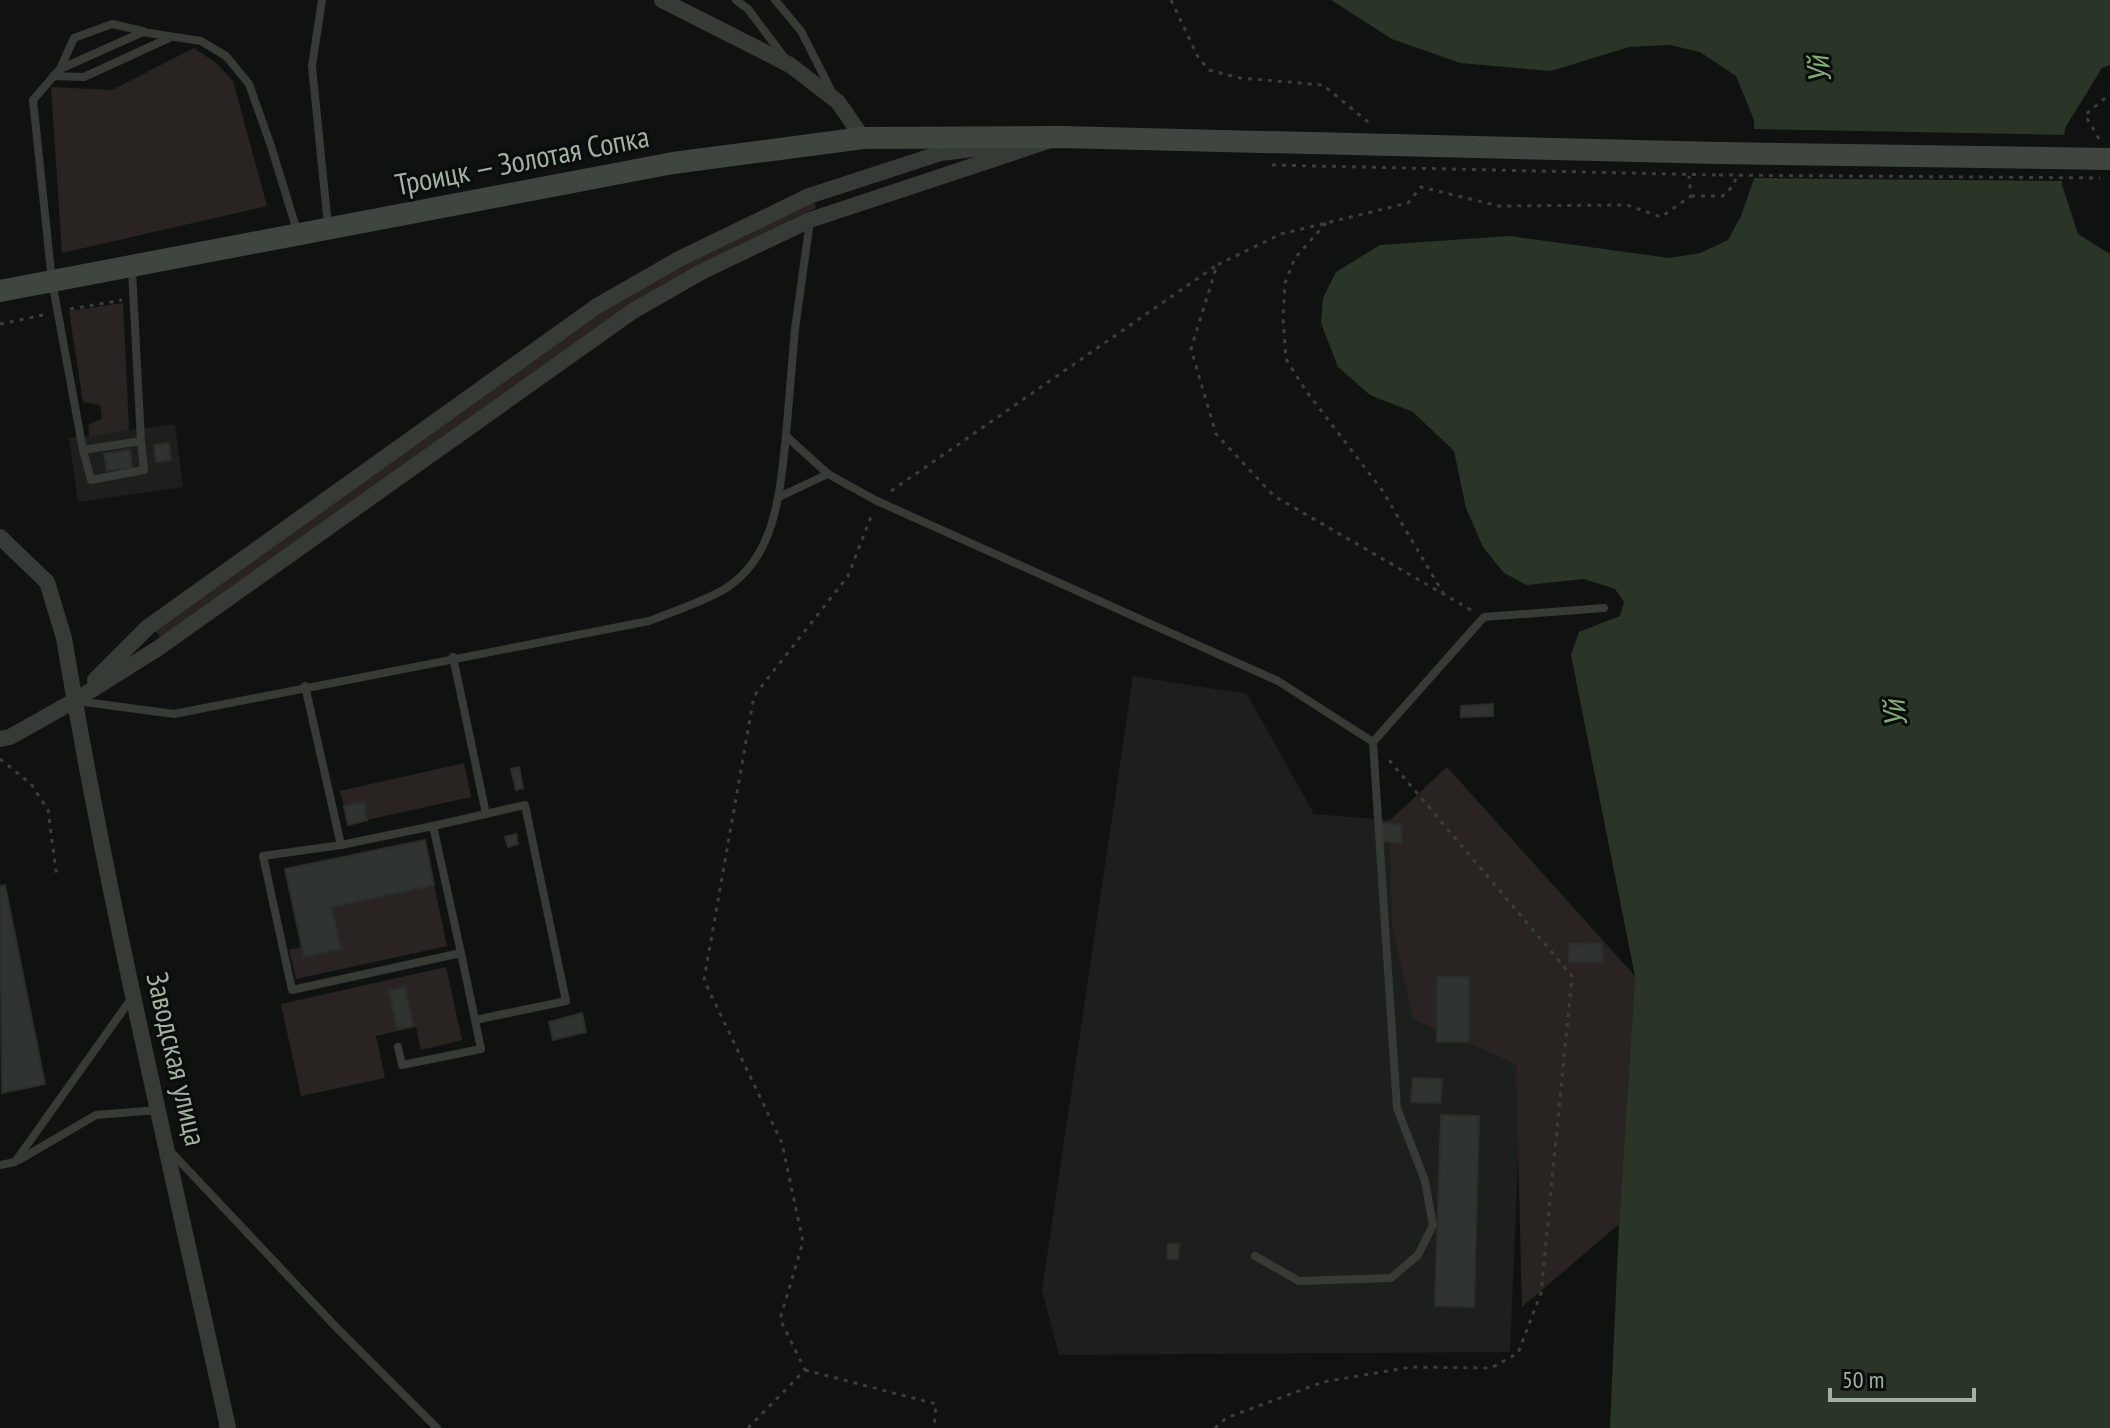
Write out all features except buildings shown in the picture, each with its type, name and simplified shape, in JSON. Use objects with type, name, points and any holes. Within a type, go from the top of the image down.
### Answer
[{"type":"street","points":[[662,0],[790,65],[838,102],[863,138]]},
{"type":"street","name":"Троицк — Золотая Сопка","points":[[0,291],[673,163],[863,138],[1061,137],[1719,164],[2102,159]]},
{"type":"street","points":[[0,739],[10,737],[74,701],[157,649],[633,311],[703,271],[810,220],[1061,137]]},
{"type":"street","points":[[74,701],[148,627],[597,306],[679,259],[809,196],[941,153],[1061,137]]},
{"type":"street","name":"Заводская улица","points":[[0,537],[47,582],[64,638],[132,998],[228,1428]]},
{"type":"lane","points":[[322,0],[312,66],[328,229]]},
{"type":"lane","points":[[736,0],[748,9],[790,65]]},
{"type":"lane","points":[[775,0],[801,31],[838,102]]},
{"type":"lane","points":[[131,267],[144,470],[91,480],[52,281],[33,100],[60,69],[74,38],[112,24],[170,38],[201,41],[226,56],[249,84],[299,235]]},
{"type":"lane","points":[[60,69],[143,32]]},
{"type":"lane","points":[[53,76],[84,77],[170,38]]},
{"type":"lane","points":[[74,701],[174,714],[649,621],[726,588],[751,565],[772,525],[779,497],[795,329],[810,220]]},
{"type":"lane","points":[[786,436],[828,474],[877,501],[1278,681],[1373,742]]},
{"type":"lane","points":[[83,450],[141,441]]},
{"type":"lane","points":[[779,497],[828,474]]},
{"type":"lane","points":[[1255,1256],[1299,1281],[1391,1278],[1418,1255],[1433,1225],[1425,1181],[1397,1108],[1373,742],[1484,617],[1604,608]]},
{"type":"lane","points":[[453,657],[486,814]]},
{"type":"lane","points":[[305,686],[341,845]]},
{"type":"lane","points":[[461,953],[292,990],[263,856],[341,845],[525,805],[566,1001],[475,1020]]},
{"type":"lane","points":[[398,1047],[402,1065],[481,1049],[433,826]]},
{"type":"lane","points":[[15,1162],[132,998]]},
{"type":"lane","points":[[0,1165],[15,1162],[96,1115],[159,1110]]},
{"type":"lane","points":[[168,1150],[437,1428]]},
{"type":"path","points":[[1171,0],[1198,57],[1209,70],[1240,78],[1323,85],[1368,122]]},
{"type":"path","points":[[1263,164],[1689,176],[1719,164],[2102,159],[2085,115],[2110,94]]},
{"type":"path","points":[[934,1428],[936,1404],[805,1370],[780,1319],[803,1242],[782,1143],[704,980],[754,696],[848,576],[877,501],[1217,265],[1281,234],[1408,203],[1421,187],[1499,206],[1627,205],[1661,217],[1691,196],[1723,196],[1734,185],[1737,172]]},
{"type":"path","points":[[1689,176],[1691,196]]},
{"type":"path","points":[[1326,223],[1295,258],[1285,283],[1283,317],[1286,359],[1306,391],[1382,490],[1444,594]]},
{"type":"path","points":[[1217,265],[1191,349],[1216,434],[1274,496],[1484,617]]},
{"type":"path","points":[[1215,1428],[1226,1418],[1323,1382],[1411,1367],[1491,1368],[1518,1353],[1541,1293],[1572,976],[1373,742]]},
{"type":"path","points":[[0,759],[31,784],[48,810],[57,878]]},
{"type":"path","points":[[748,1428],[805,1370]]},
{"type":"shaded area","points":[[194,48],[216,63],[233,81],[267,206],[62,253],[51,87],[112,90]]},
{"type":"shaded area","points":[[813,200],[816,208],[729,251],[162,638],[154,630],[591,318],[653,279]]},
{"type":"shaded area","points":[[123,303],[129,430],[90,437],[88,425],[102,419],[100,405],[83,402],[69,311]]},
{"type":"shaded area","points":[[175,424],[183,487],[78,502],[69,438]]},
{"type":"shaded area","points":[[1133,676],[1247,694],[1314,814],[1473,827],[1527,952],[1510,1352],[1059,1355],[1042,1290]]},
{"type":"shaded area","points":[[464,763],[471,797],[367,820],[364,802],[344,806],[340,791]]},
{"type":"shaded area","points":[[1447,767],[1635,976],[1619,1224],[1522,1307],[1516,1064],[1413,1019],[1392,924],[1389,821]]},
{"type":"shaded area","points":[[434,885],[447,946],[296,979],[289,950],[302,947],[304,957],[341,949],[332,907]]},
{"type":"shaded area","points":[[446,967],[462,1040],[421,1050],[416,1027],[376,1036],[385,1078],[301,1096],[281,1004]]},
{"type":"water","name":"Уй","points":[[1331,0],[2110,0],[2110,65],[2102,68],[2065,128],[2062,185],[2078,234],[2110,254],[2110,1428],[1610,1428],[1635,976],[1571,655],[1579,632],[1620,616],[1624,602],[1615,589],[1584,579],[1527,585],[1504,573],[1483,547],[1466,508],[1454,451],[1413,412],[1370,395],[1338,367],[1321,323],[1323,298],[1336,272],[1380,245],[1509,236],[1669,258],[1700,253],[1728,240],[1741,216],[1755,176],[1754,120],[1736,76],[1700,52],[1670,45],[1629,47],[1551,71],[1460,63],[1392,39]]},
{"type":"pier","points":[[1750,129],[2068,135],[2066,181],[1751,178]]}]
